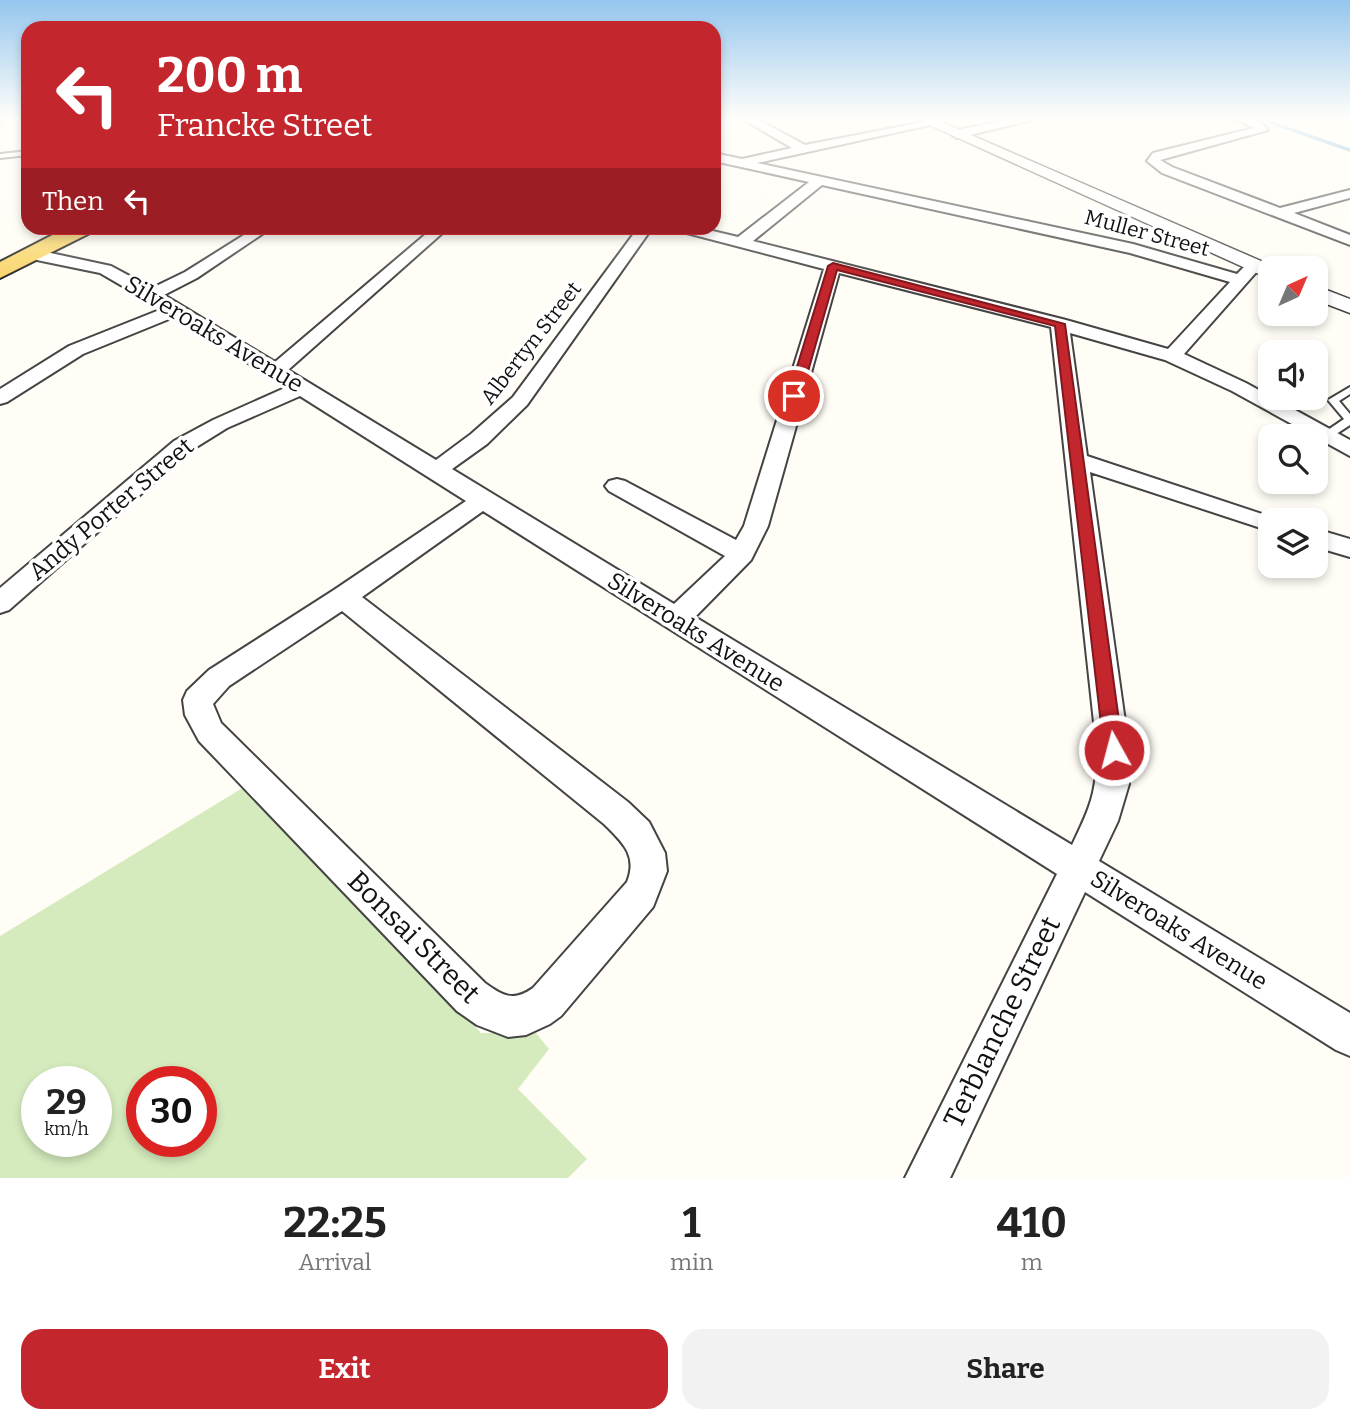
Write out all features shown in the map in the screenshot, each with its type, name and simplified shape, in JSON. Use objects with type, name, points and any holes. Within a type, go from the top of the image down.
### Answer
[{"type":"main road","points":[[0,271],[69,235]]},
{"type":"street","name":"Muller Street","points":[[786,173],[1133,248],[1240,280]]},
{"type":"street","points":[[1046,173],[1258,266]]},
{"type":"street","points":[[1175,173],[1350,240]]},
{"type":"street","points":[[742,242],[820,180]]},
{"type":"street","points":[[1279,213],[1350,194]]},
{"type":"street","points":[[152,295],[184,280],[253,235]]},
{"type":"street","points":[[275,372],[433,235]]},
{"type":"street","name":"Albertyn Street","points":[[436,470],[479,439],[520,401],[640,235]]},
{"type":"street","points":[[713,235],[1060,324],[1172,356],[1239,387],[1305,424]]},
{"type":"street","name":"Silveroaks Avenue","points":[[32,254],[104,269],[152,295],[1350,1036]]},
{"type":"street","points":[[675,619],[741,554],[756,526],[833,266]]},
{"type":"street","points":[[1172,356],[1240,280],[1258,271]]},
{"type":"street","points":[[1328,297],[1350,307]]},
{"type":"street","points":[[0,398],[76,350],[175,310]]},
{"type":"street","name":"Terblanche Street","points":[[927,1178],[1076,867],[1101,821],[1113,784],[1114,750],[1060,324]]},
{"type":"street","name":"Andy Porter Street","points":[[0,603],[182,446],[220,424],[302,388]]},
{"type":"street","points":[[1328,437],[1350,449]]},
{"type":"street","points":[[1076,460],[1258,519]]},
{"type":"street","points":[[617,486],[741,554]]},
{"type":"street","name":"Bonsai Street","points":[[343,597],[616,813],[637,834],[648,853],[649,871],[640,894],[547,1002],[532,1013],[514,1018],[498,1017],[471,997],[210,732],[200,715],[198,700],[219,678],[343,597],[483,500]]},
{"type":"street","points":[[1328,542],[1350,548]]},
{"type":"lane","points":[[1328,435],[1349,419],[1347,413],[1333,400],[1350,390]]},
{"type":"green space","points":[[249,784],[481,1033],[536,1033],[549,1049],[518,1089],[587,1159],[568,1178],[0,1178],[0,936]]},
{"type":"route","points":[[794,396],[833,266],[1060,324],[1114,750]]}]
